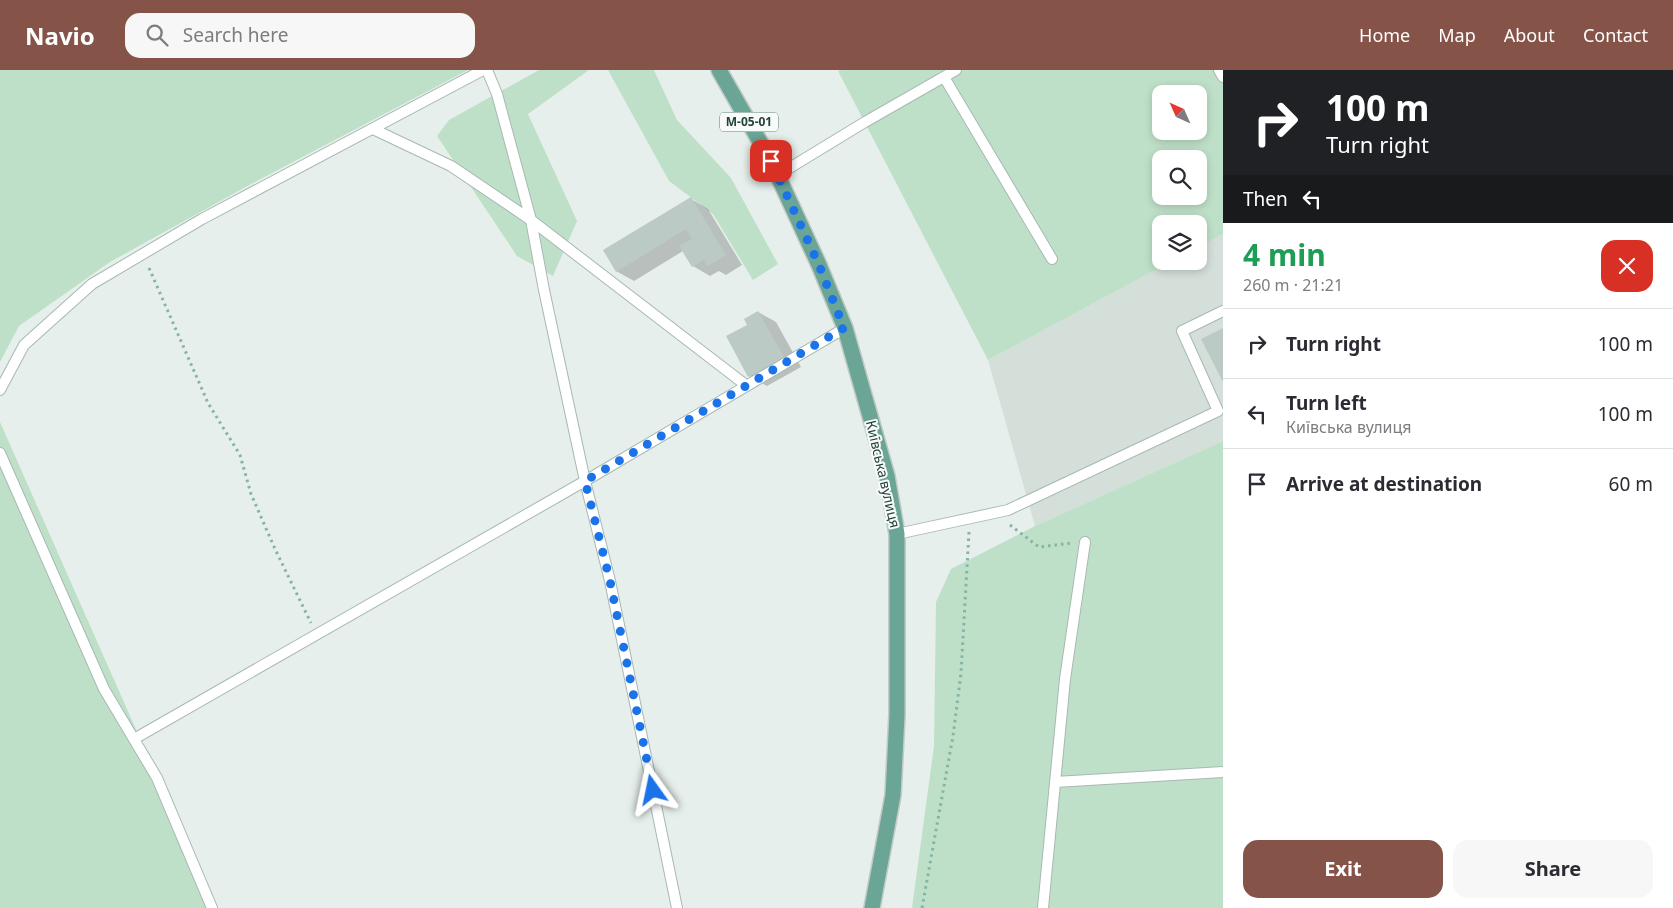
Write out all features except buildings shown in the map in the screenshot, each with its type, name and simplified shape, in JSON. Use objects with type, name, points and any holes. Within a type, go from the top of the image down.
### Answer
[{"type":"main road","name":"Київська вулиця","points":[[719,70],[778,175],[819,265],[844,328],[886,476],[897,534],[898,715],[893,795],[872,908]]},
{"type":"lane","points":[[0,390],[24,345],[92,284],[202,219],[483,70]]},
{"type":"lane","points":[[487,70],[497,94],[531,220],[585,481],[610,581],[677,908]]},
{"type":"lane","points":[[778,175],[864,122],[956,70]]},
{"type":"lane","points":[[1219,70],[1223,77]]},
{"type":"lane","points":[[944,77],[1052,259]]},
{"type":"lane","points":[[373,129],[451,166],[531,220],[747,386]]},
{"type":"lane","points":[[897,534],[1008,510],[1218,411],[1182,331],[1223,312]]},
{"type":"lane","points":[[134,739],[585,481],[844,328]]},
{"type":"lane","points":[[0,453],[104,689],[157,778],[212,908]]},
{"type":"lane","points":[[1043,908],[1065,678],[1085,542]]},
{"type":"lane","points":[[1055,782],[1223,772]]},
{"type":"path","points":[[143,254],[208,403],[240,454],[251,494],[316,634]]},
{"type":"path","points":[[994,513],[1039,547],[1085,542]]},
{"type":"path","points":[[922,908],[955,718],[960,674],[970,518]]},
{"type":"shaded area","points":[[1223,234],[1223,441],[1035,526],[988,360],[1155,270],[1207,270],[1207,243]]},
{"type":"green space","points":[[0,70],[468,70],[253,183],[110,262],[19,326],[0,362]]},
{"type":"green space","points":[[539,70],[589,70],[528,114],[577,221],[553,276],[517,256],[437,136],[449,120]]},
{"type":"green space","points":[[608,70],[654,70],[677,120],[731,178],[778,264],[753,280],[713,214],[669,181]]},
{"type":"green space","points":[[1223,70],[1223,234],[1207,243],[1207,215],[1152,215],[1152,270],[1155,270],[988,360],[838,71]]},
{"type":"green space","points":[[0,422],[215,908],[0,908]]},
{"type":"green space","points":[[1223,441],[1223,908],[912,908],[934,746],[936,602],[951,569],[1035,526]]},
{"type":"route","points":[[653,790],[610,581],[585,481],[844,328],[819,265],[771,161]]}]
